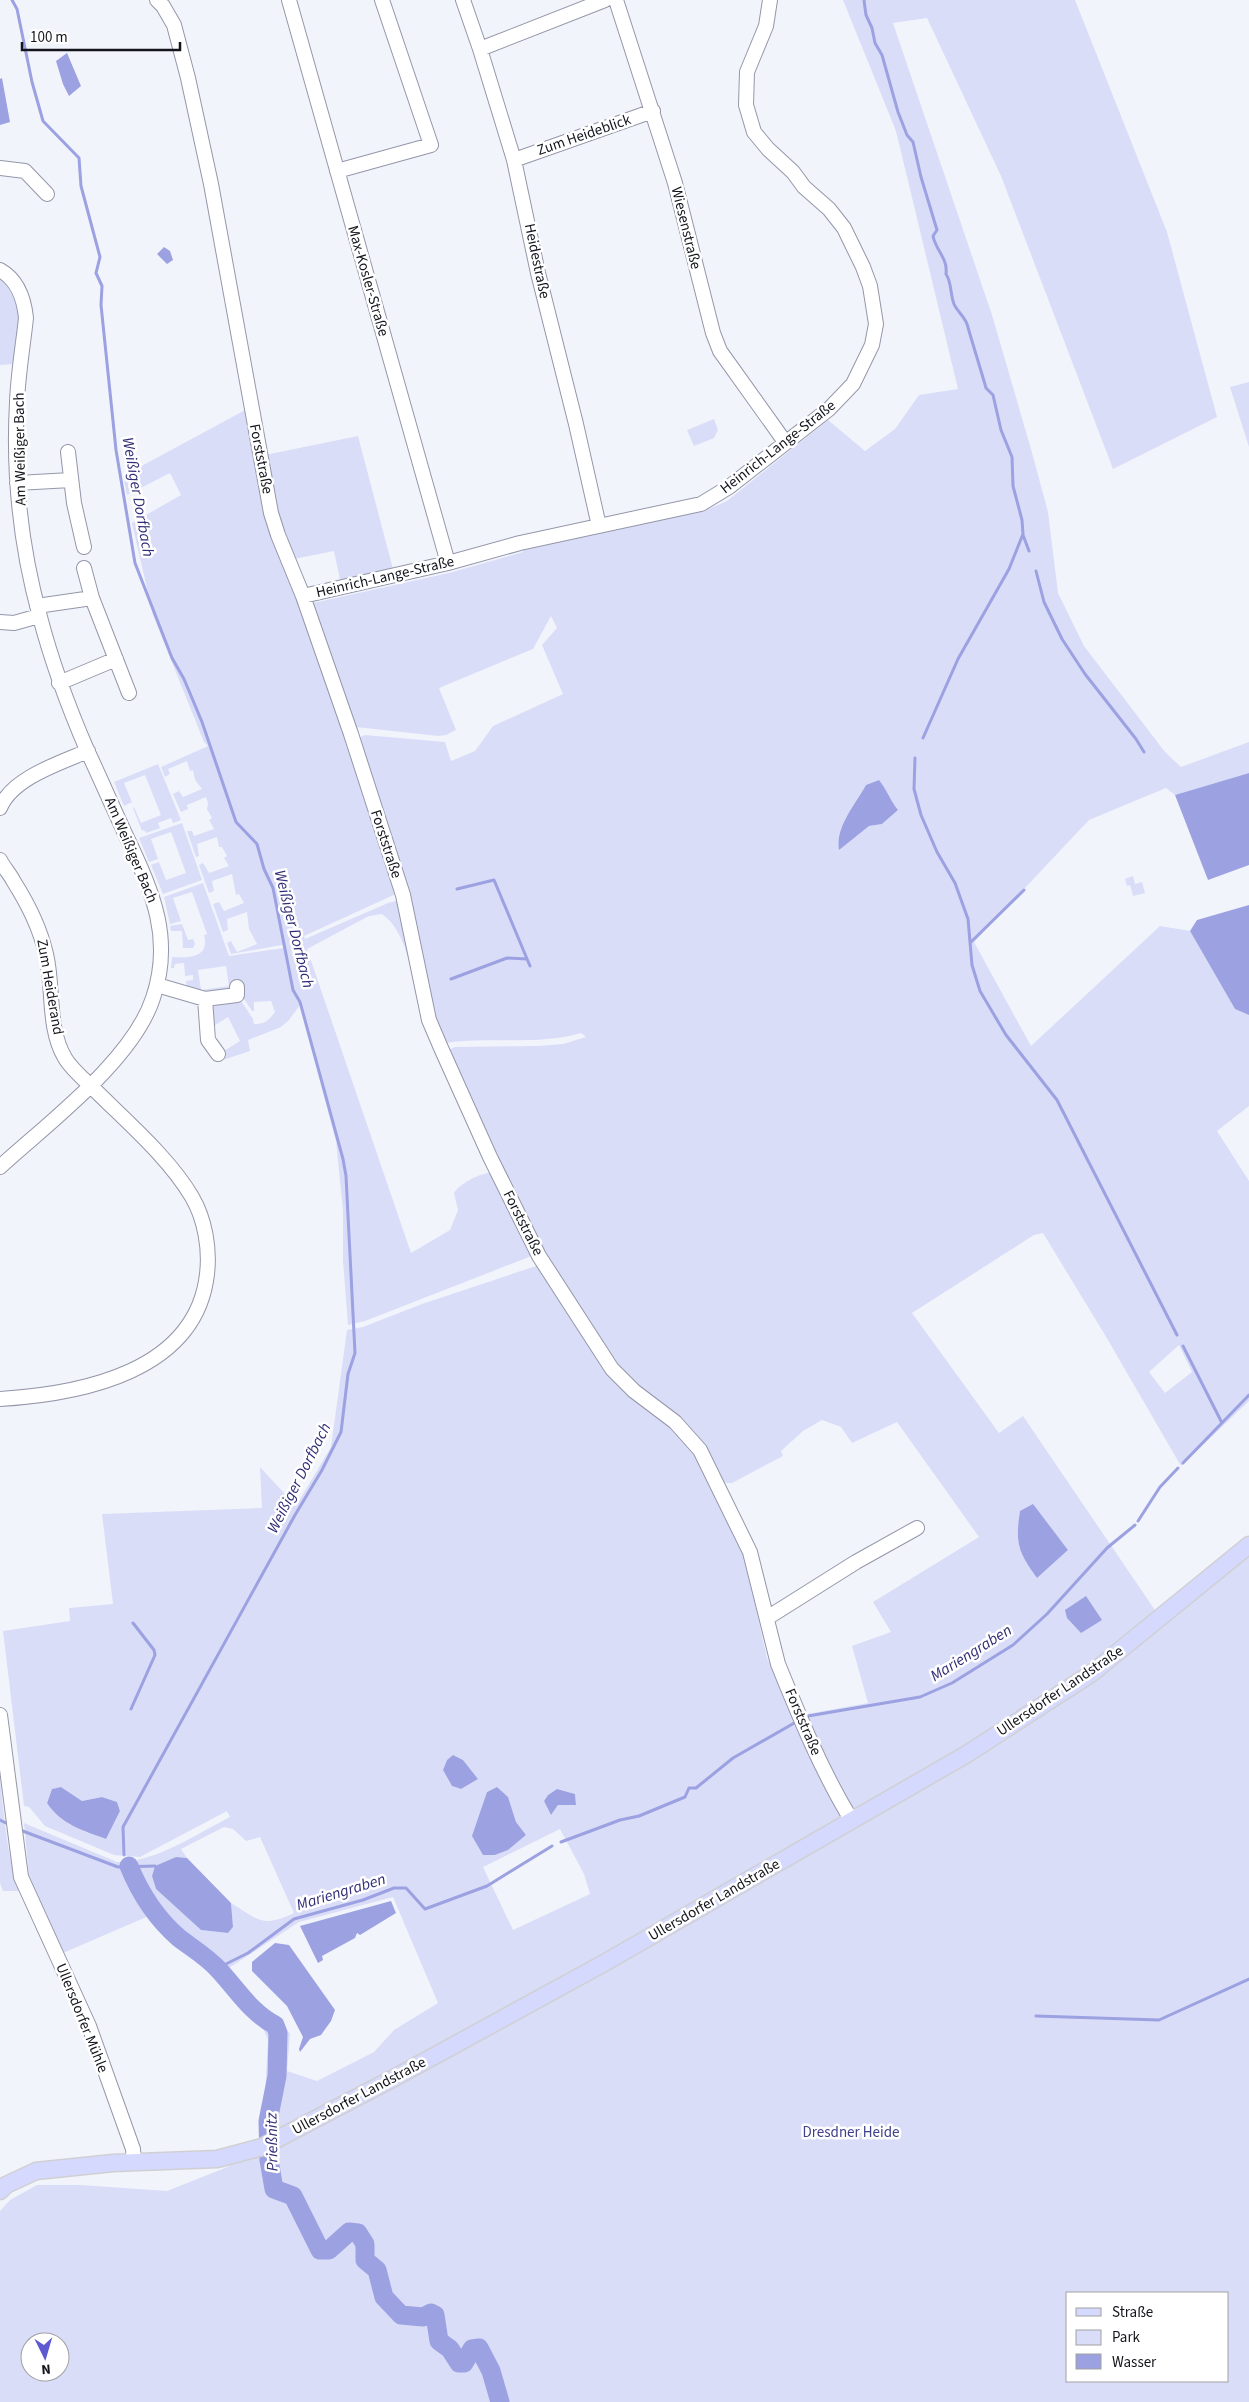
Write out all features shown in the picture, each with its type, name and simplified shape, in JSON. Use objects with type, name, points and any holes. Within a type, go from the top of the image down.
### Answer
[{"type":"main road","name":"Ullersdorfer Landstraße","points":[[0,2191],[6,2185],[36,2171],[134,2162],[218,2159],[262,2147],[394,2078],[606,1962],[967,1754],[1092,1673],[1249,1544]]},
{"type":"street","name":"Forststraße","points":[[157,0],[163,6],[174,25],[188,78],[211,184],[271,513],[303,596],[403,895],[429,1020],[466,1103],[539,1256],[612,1369],[634,1391],[675,1422],[700,1450],[750,1552],[778,1664],[814,1749],[852,1821]]},
{"type":"street","name":"Max-Kosler-Straße","points":[[289,0],[448,563]]},
{"type":"street","points":[[337,171],[430,145],[382,0]]},
{"type":"street","name":"Heidestraße","points":[[463,0],[514,160],[538,273],[576,424],[599,526]]},
{"type":"street","points":[[480,49],[605,0]]},
{"type":"street","name":"Wiesenstraße","points":[[616,0],[653,111],[720,351],[785,442]]},
{"type":"street","name":"Heinrich-Lange-Straße","points":[[303,596],[448,563],[520,543],[700,504],[729,487],[829,409],[854,384],[872,344],[876,324],[870,286],[844,228],[829,209],[804,187],[793,172],[768,149],[754,132],[746,105],[747,72],[766,26],[770,0]]},
{"type":"street","name":"Zum Heideblick","points":[[514,160],[653,111]]},
{"type":"street","points":[[0,168],[25,171],[48,194]]},
{"type":"street","name":"Am Weißiger Bach","points":[[0,270],[8,274],[20,292],[26,318],[17,400],[17,483],[27,563],[38,611],[59,683],[154,897],[161,937],[161,956],[157,985],[140,1029],[122,1052],[90,1085],[0,1167]]},
{"type":"street","points":[[68,452],[71,480],[84,547]]},
{"type":"street","points":[[17,483],[71,480]]},
{"type":"street","points":[[84,568],[92,598],[129,693]]},
{"type":"street","points":[[0,622],[14,623],[38,611],[92,598]]},
{"type":"street","points":[[59,683],[116,659]]},
{"type":"street","points":[[0,808],[3,801],[26,780],[88,751]]},
{"type":"street","name":"Zum Heiderand","points":[[0,860],[28,904],[39,930],[46,954],[52,990],[54,1028],[65,1058],[90,1085]]},
{"type":"street","points":[[157,985],[205,999],[237,994],[236,986]]},
{"type":"street","points":[[205,999],[211,1049]]},
{"type":"street","points":[[0,1399],[42,1396],[86,1386],[121,1375],[157,1358],[187,1328],[206,1287],[208,1247],[199,1213],[192,1198],[164,1161],[90,1085]]},
{"type":"street","points":[[767,1618],[856,1562],[917,1528]]},
{"type":"street","name":"Ullersdorfer Mühle","points":[[0,1715],[21,1877],[89,2026],[133,2149],[134,2162]]},
{"type":"green space","name":"Dresdner Heide","points":[[843,0],[1075,0],[1167,232],[1217,417],[1113,469],[1001,176],[927,18],[893,23],[992,315],[1031,449],[1048,512],[1058,593],[1084,646],[1165,752],[1181,767],[1249,742],[1249,773],[1175,795],[1166,788],[1089,820],[974,942],[1031,1046],[1160,926],[1190,931],[1235,1009],[1249,1015],[1249,1106],[1217,1131],[1249,1181],[1249,1401],[1181,1466],[1043,1233],[1034,1235],[912,1313],[999,1433],[1023,1416],[1161,1619],[1249,1545],[1249,2402],[0,2402],[0,2211],[10,2200],[37,2185],[81,2185],[167,2191],[225,2168],[351,2101],[279,2137],[263,2135],[268,2039],[260,2023],[277,2015],[290,2034],[287,2071],[317,2081],[374,2052],[394,2030],[438,2003],[393,1897],[299,1922],[223,1972],[158,1912],[63,1953],[29,1877],[24,1823],[117,1862],[146,1858],[160,1853],[230,1817],[227,1811],[140,1857],[114,1855],[45,1826],[29,1807],[24,1806],[3,1631],[70,1621],[69,1608],[113,1604],[102,1514],[262,1508],[260,1467],[296,1506],[331,1447],[347,1330],[363,1327],[422,1304],[539,1265],[609,1376],[632,1397],[672,1427],[694,1453],[743,1551],[767,1658],[810,1751],[819,1746],[807,1714],[868,1703],[852,1646],[891,1632],[873,1602],[979,1537],[897,1422],[852,1443],[841,1427],[822,1420],[803,1431],[781,1451],[783,1456],[732,1483],[725,1483],[704,1447],[678,1419],[636,1387],[615,1366],[543,1253],[501,1170],[448,1050],[455,1047],[563,1044],[586,1037],[581,1033],[547,1039],[479,1040],[445,1043],[432,1011],[421,953],[413,953],[426,1027],[424,1028],[406,950],[392,924],[382,914],[369,916],[307,949],[411,1253],[450,1230],[458,1210],[454,1193],[457,1189],[472,1179],[484,1174],[494,1173],[534,1255],[365,1321],[348,1325],[343,1261],[343,1211],[336,1141],[300,1005],[281,1027],[248,1040],[250,1051],[220,1061],[213,1059],[225,1053],[224,1051],[240,1041],[228,1017],[212,1027],[214,1031],[210,1034],[209,1007],[216,1002],[240,999],[253,1019],[254,1024],[258,1024],[266,1021],[275,1012],[271,1001],[254,1002],[254,1011],[252,1011],[242,996],[240,982],[233,982],[233,992],[207,995],[187,988],[186,981],[193,980],[193,975],[185,976],[184,963],[175,964],[174,968],[171,968],[172,957],[191,957],[201,952],[205,943],[204,935],[207,934],[192,892],[173,898],[181,921],[170,924],[164,897],[203,883],[229,956],[284,948],[282,945],[231,954],[227,943],[231,941],[237,952],[257,944],[249,929],[247,912],[227,919],[228,930],[223,932],[213,904],[219,902],[224,911],[244,903],[239,894],[236,895],[232,874],[212,881],[214,891],[209,893],[199,865],[203,863],[209,873],[229,866],[224,858],[227,856],[222,847],[219,847],[217,837],[197,844],[199,856],[196,857],[187,831],[192,831],[194,836],[214,829],[209,820],[212,818],[207,809],[206,797],[187,805],[188,809],[181,812],[173,794],[179,791],[183,797],[202,789],[195,780],[193,770],[190,771],[187,761],[168,769],[170,774],[165,777],[161,767],[208,746],[204,742],[153,615],[132,523],[181,495],[170,473],[127,495],[123,476],[247,409],[265,506],[345,732],[398,893],[304,936],[305,939],[388,903],[408,898],[357,743],[358,738],[365,735],[445,742],[451,761],[475,751],[493,726],[563,694],[542,645],[557,628],[551,616],[533,649],[439,688],[456,730],[446,735],[438,736],[356,727],[349,717],[336,688],[311,608],[313,603],[449,573],[523,552],[520,543],[701,504],[704,511],[727,501],[828,420],[865,451],[895,429],[919,395],[958,389],[896,131]],"holes":[[[879,780],[898,810],[882,824],[869,826],[839,849],[840,833],[852,808],[866,785]],[[226,966],[229,986],[201,990],[198,970]],[[1179,1345],[1192,1372],[1165,1393],[1149,1372]],[[1033,1505],[1068,1550],[1037,1578],[1022,1554],[1018,1539],[1020,1511]],[[453,1755],[463,1760],[478,1779],[461,1789],[452,1786],[443,1770],[447,1760]],[[61,1787],[82,1801],[102,1797],[117,1802],[120,1811],[106,1839],[73,1826],[59,1816],[47,1802],[52,1789]],[[497,1787],[508,1798],[516,1822],[526,1835],[508,1850],[495,1855],[483,1855],[473,1836],[487,1792]],[[557,1789],[575,1794],[576,1805],[558,1805],[551,1815],[544,1801],[548,1795]],[[224,1827],[233,1829],[246,1841],[260,1837],[294,1913],[283,1918],[267,1921],[255,1918],[231,1903],[233,1927],[228,1933],[201,1930],[156,1889],[152,1876],[155,1866],[176,1857],[187,1858],[181,1849]],[[560,1829],[584,1874],[590,1894],[513,1930],[483,1867]]]},
{"type":"green space","points":[[0,277],[9,286],[14,296],[19,318],[14,364],[0,365]]},
{"type":"green space","points":[[1249,382],[1249,447],[1230,387]]},
{"type":"green space","points":[[714,419],[718,430],[714,438],[694,446],[687,430]]},
{"type":"green space","points":[[358,436],[393,569],[340,580],[334,551],[294,559],[282,527],[265,455]]},
{"type":"green space","points":[[158,764],[181,820],[173,823],[171,818],[158,823],[160,828],[146,833],[144,830],[142,831],[133,808],[141,823],[161,815],[145,775],[124,783],[132,802],[124,806],[114,782]]},
{"type":"green space","points":[[182,823],[202,880],[163,894],[151,865],[159,862],[166,880],[186,873],[171,832],[151,839],[158,859],[149,862],[139,838]]},
{"type":"green space","points":[[1133,876],[1135,884],[1142,882],[1145,893],[1133,896],[1130,885],[1127,886],[1125,879]]},
{"type":"green space","points":[[182,924],[188,940],[193,939],[195,944],[193,948],[183,948],[182,931],[171,931],[170,926]]},
{"type":"green space","points":[[0,1779],[9,1849],[19,1891],[3,1891],[0,1883]]},
{"type":"water","points":[[67,53],[81,86],[69,96],[56,61]]},
{"type":"water","points":[[2,78],[10,122],[0,125],[0,79]]},
{"type":"water","points":[[164,247],[170,251],[173,260],[167,264],[157,254]]},
{"type":"water","points":[[1249,773],[1249,865],[1208,880],[1175,795]]},
{"type":"water","points":[[879,780],[898,810],[882,824],[869,826],[839,850],[840,833],[847,816],[866,785]]},
{"type":"water","points":[[1249,905],[1249,1015],[1235,1009],[1190,931],[1197,920]]},
{"type":"water","points":[[1033,1504],[1068,1550],[1037,1578],[1022,1554],[1018,1539],[1020,1511]]},
{"type":"water","points":[[1086,1596],[1102,1620],[1081,1633],[1067,1618],[1065,1610]]},
{"type":"water","points":[[453,1755],[463,1760],[478,1779],[461,1789],[452,1786],[443,1770],[447,1760]]},
{"type":"water","points":[[61,1787],[82,1801],[102,1797],[117,1802],[120,1811],[106,1839],[73,1826],[59,1817],[47,1803],[52,1789]]},
{"type":"water","points":[[497,1787],[508,1797],[516,1822],[526,1835],[508,1850],[495,1855],[483,1855],[472,1836],[487,1792]]},
{"type":"water","points":[[557,1789],[575,1794],[576,1805],[558,1805],[551,1815],[544,1801],[548,1795]]},
{"type":"water","points":[[176,1857],[187,1858],[231,1903],[233,1927],[228,1933],[201,1930],[156,1889],[152,1876],[155,1866]]},
{"type":"water","points":[[391,1901],[396,1913],[360,1935],[357,1933],[355,1938],[322,1956],[323,1960],[318,1963],[300,1926]]},
{"type":"water","points":[[275,1943],[289,1945],[335,2010],[331,2021],[321,2035],[310,2039],[300,2052],[299,2049],[303,2037],[287,2006],[252,1971],[252,1962]]},
{"type":"waterway","name":"Weißiger Dorfbach","points":[[12,0],[17,9],[32,82],[43,121],[79,158],[81,186],[100,257],[96,273],[102,286],[101,305],[116,450],[135,563],[172,658],[184,679],[202,722],[236,822],[257,844],[264,869],[273,888],[293,990],[300,1002],[346,1176],[355,1353],[348,1374],[341,1432],[322,1470],[295,1515],[123,1827],[124,1855]]},
{"type":"waterway","points":[[864,0],[866,15],[872,28],[875,43],[882,55],[898,112],[907,135],[913,142],[937,230],[933,236],[944,259],[955,307],[967,324],[986,388],[993,395],[1001,430],[1012,457],[1013,486],[1022,520],[1023,534],[1009,569],[958,659],[923,738]]},
{"type":"waterway","points":[[1023,535],[1029,551]]},
{"type":"waterway","points":[[1036,571],[1044,602],[1062,639],[1085,674],[1144,752]]},
{"type":"waterway","points":[[915,758],[914,789],[921,815],[937,852],[955,883],[968,919],[972,965],[980,991],[1006,1035],[1057,1100],[1177,1335]]},
{"type":"waterway","points":[[457,889],[494,880],[530,966]]},
{"type":"waterway","points":[[971,942],[1024,890]]},
{"type":"waterway","points":[[451,979],[507,958],[527,959]]},
{"type":"waterway","points":[[1183,1346],[1222,1423]]},
{"type":"waterway","name":"Mariengraben","points":[[1183,1463],[1249,1395]]},
{"type":"waterway","points":[[1138,1521],[1160,1487],[1178,1468]]},
{"type":"waterway","name":"Mariengraben","points":[[808,1716],[920,1697],[952,1683],[1013,1645],[1047,1614],[1107,1548],[1135,1525]]},
{"type":"waterway","points":[[131,1709],[155,1655],[154,1650],[133,1623]]},
{"type":"waterway","name":"Mariengraben","points":[[561,1842],[620,1820],[639,1816],[685,1797],[689,1788],[696,1788],[733,1758],[796,1722]]},
{"type":"waterway","name":"Prießnitz","points":[[0,1820],[10,1825]]},
{"type":"waterway","name":"Prießnitz","points":[[20,1830],[118,1867],[155,1866]]},
{"type":"waterway","name":"Mariengraben","points":[[218,1968],[248,1953],[294,1919],[363,1900],[394,1888],[406,1888],[425,1909],[487,1886],[552,1846]]},
{"type":"waterway","name":"Prießnitz","points":[[129,1866],[138,1886],[163,1923],[214,1965],[258,2014],[275,2025],[278,2033],[277,2076],[268,2121],[269,2160],[274,2189],[293,2196],[320,2250],[329,2250],[349,2232],[358,2233],[365,2244],[365,2260],[377,2270],[384,2297],[401,2315],[423,2317],[431,2313],[435,2315],[439,2341],[450,2349],[459,2363],[464,2363],[472,2349],[479,2348],[491,2371],[500,2402]]},
{"type":"waterway","points":[[1036,2016],[1159,2020],[1249,1979]]}]
